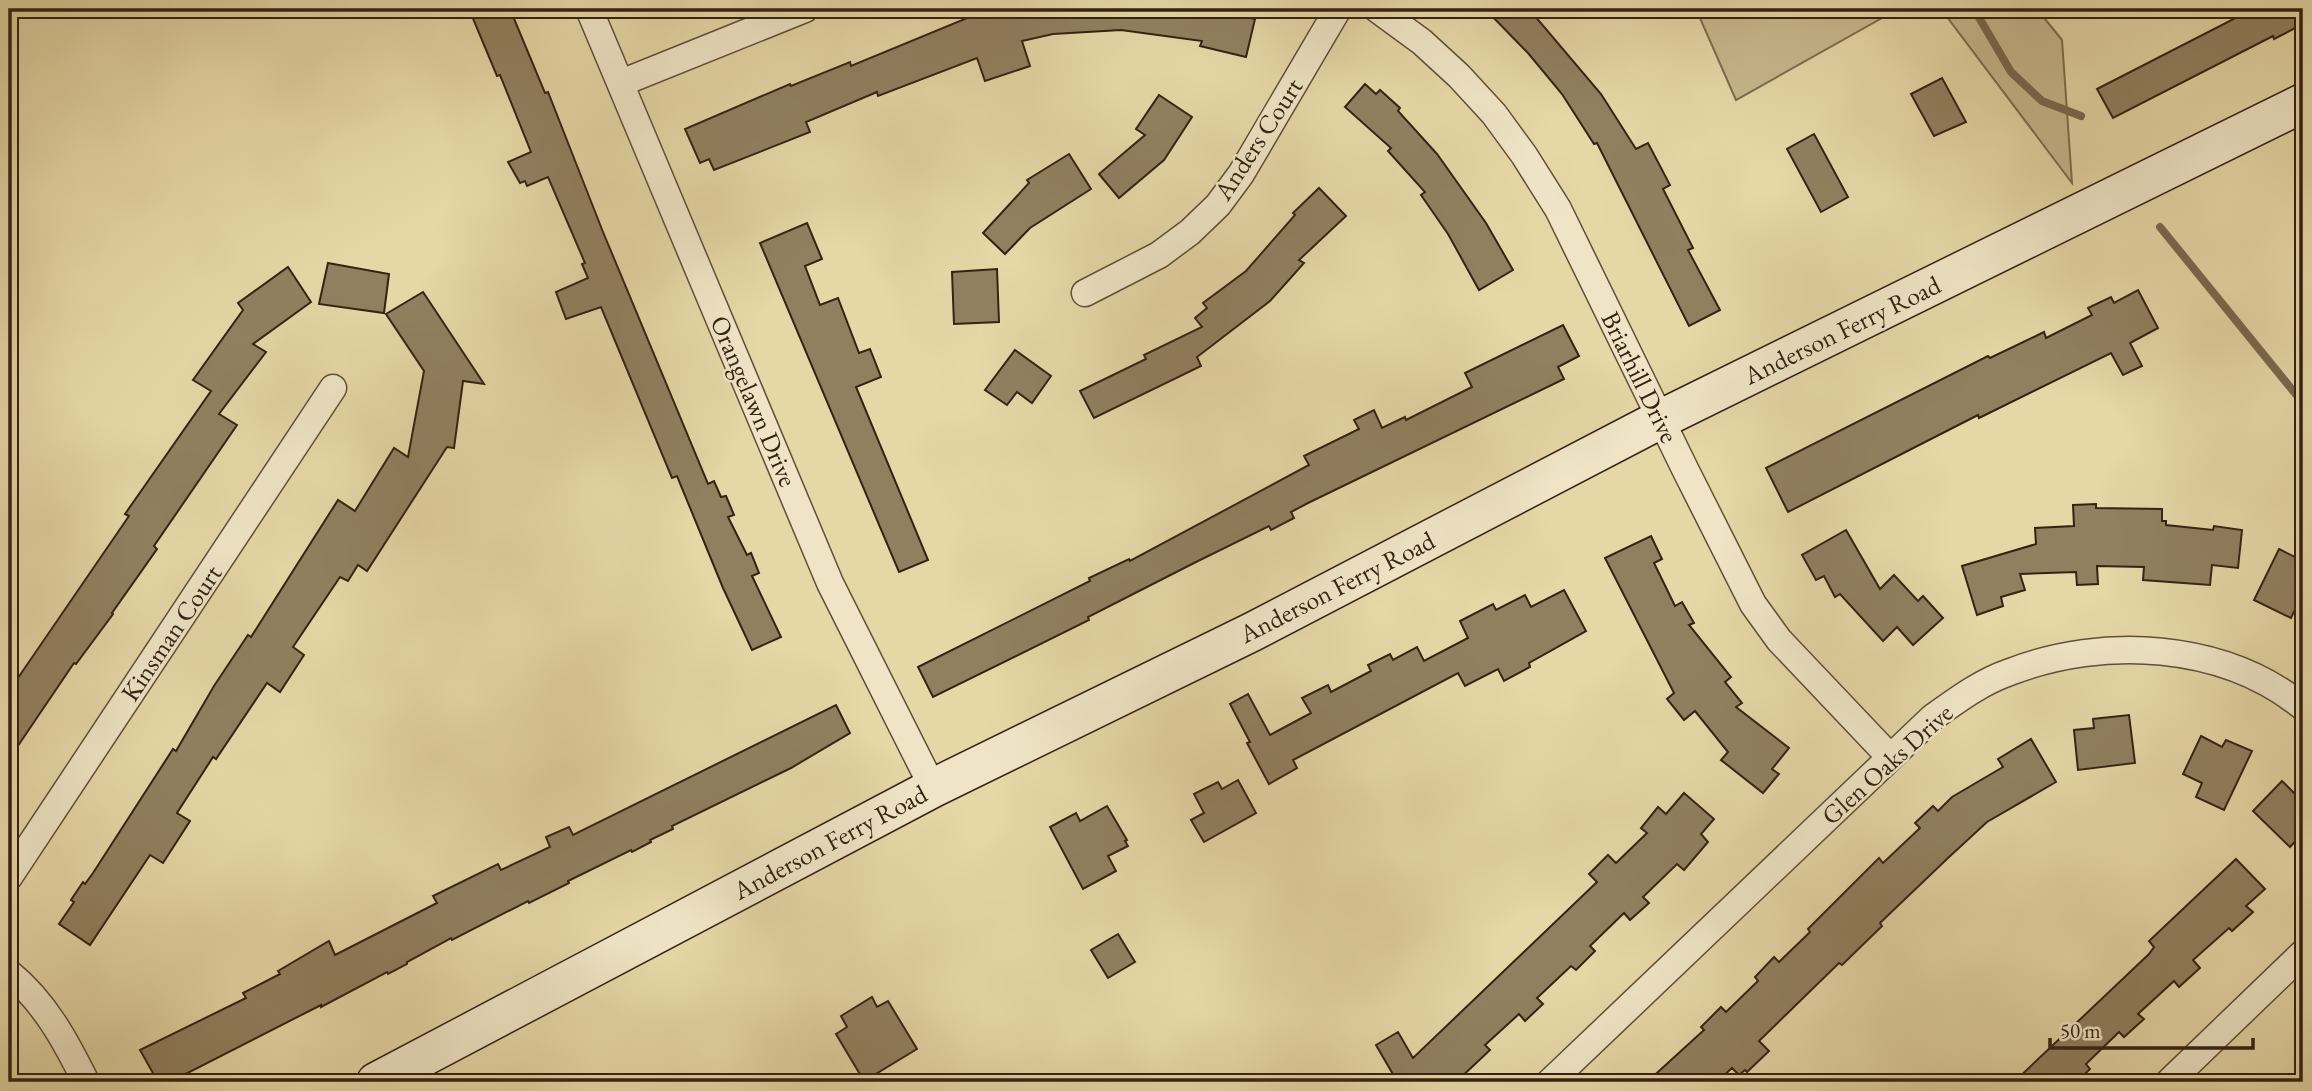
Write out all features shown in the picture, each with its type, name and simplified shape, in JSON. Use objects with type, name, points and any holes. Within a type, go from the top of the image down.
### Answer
[{"type":"street","name":"Orangelawn Drive","points":[[589,9],[830,583],[933,788]]},
{"type":"street","points":[[621,83],[805,9]]},
{"type":"street","name":"Anders Court","points":[[1085,293],[1159,254],[1190,232],[1218,205],[1241,174],[1338,9]]},
{"type":"street","name":"Briarhill Drive","points":[[1377,9],[1422,42],[1459,76],[1494,114],[1524,155],[1558,209],[1753,604],[1779,640],[1890,757]]},
{"type":"street","name":"Anderson Ferry Road","points":[[376,1082],[933,788],[1252,632],[1661,419],[2303,103]]},
{"type":"street","name":"Kinsman Court","points":[[9,877],[333,388]]},
{"type":"street","name":"Glen Oaks Drive","points":[[1550,1082],[1932,718],[1974,689],[2031,664],[2080,652],[2118,649],[2168,652],[2205,659],[2252,676],[2303,707]]},
{"type":"street","points":[[2169,1082],[2303,953]]},
{"type":"street","points":[[9,973],[44,1009],[65,1039],[86,1082]]},
{"type":"shaded area","points":[[1696,9],[1898,9],[1736,100]]},
{"type":"shaded area","points":[[1941,9],[2037,9],[2062,40],[2072,183]]},
{"type":"building","points":[[469,9],[510,9],[545,93],[548,92],[708,484],[714,481],[721,497],[726,496],[734,515],[728,517],[747,555],[751,553],[759,573],[752,576],[781,637],[752,650],[677,476],[672,478],[601,307],[566,319],[556,292],[588,278],[582,264],[585,263],[548,177],[527,186],[525,181],[520,183],[508,162],[531,152],[500,75],[497,76]]},
{"type":"building","points":[[989,9],[1212,9],[1255,19],[1246,57],[1200,46],[1202,41],[1121,30],[1053,34],[1022,41],[1030,66],[985,81],[977,58],[878,96],[877,92],[806,122],[810,132],[714,170],[709,159],[700,163],[685,129],[790,84],[791,86],[850,62],[851,66]]},
{"type":"building","points":[[1485,9],[1529,9],[1601,94],[1636,149],[1648,143],[1670,185],[1663,189],[1693,248],[1688,250],[1720,310],[1689,326],[1597,143],[1594,144],[1562,94],[1528,53]]},
{"type":"building","points":[[2253,9],[2303,9],[2303,24],[2274,39],[2273,36],[2113,118],[2097,89]]},
{"type":"building","points":[[1942,78],[1966,122],[1934,136],[1911,94]]},
{"type":"building","points":[[1365,84],[1376,94],[1380,90],[1400,108],[1398,111],[1437,154],[1486,223],[1513,270],[1479,290],[1448,234],[1421,195],[1425,192],[1388,151],[1391,148],[1345,107]]},
{"type":"building","points":[[1159,95],[1192,117],[1164,160],[1119,198],[1099,174],[1145,135],[1136,129]]},
{"type":"building","points":[[1814,134],[1848,197],[1821,212],[1787,149]]},
{"type":"building","points":[[1069,154],[1091,189],[1030,228],[1005,254],[983,233],[1029,183],[1027,180]]},
{"type":"building","points":[[1319,188],[1346,216],[1299,260],[1304,263],[1270,301],[1197,357],[1201,366],[1094,418],[1080,391],[1146,359],[1144,355],[1202,327],[1195,318],[1207,308],[1203,303],[1246,271],[1295,215],[1293,213]]},
{"type":"building","points":[[807,223],[822,259],[805,266],[820,305],[838,298],[859,353],[870,349],[881,377],[856,387],[928,560],[899,572],[760,243]]},
{"type":"building","points":[[328,263],[389,274],[384,313],[319,304]]},
{"type":"building","points":[[288,267],[311,302],[253,344],[266,352],[219,414],[237,425],[154,546],[157,549],[113,614],[76,664],[74,663],[9,759],[9,691],[129,516],[125,514],[211,391],[193,380],[243,310],[238,303]]},
{"type":"building","points":[[997,269],[999,322],[954,324],[952,272]]},
{"type":"building","points":[[2138,290],[2158,328],[2130,343],[2142,366],[2123,375],[2111,353],[1979,418],[1978,415],[1788,512],[1766,468],[1988,356],[1990,358],[2044,332],[2046,338],[2092,315],[2088,308],[2111,297],[2114,303]]},
{"type":"building","points":[[423,292],[484,384],[463,381],[454,448],[447,447],[367,571],[358,565],[348,581],[340,577],[293,647],[304,655],[280,692],[267,683],[216,759],[213,757],[177,813],[190,821],[163,863],[150,855],[90,945],[59,924],[74,902],[71,900],[93,873],[173,749],[176,751],[214,686],[248,635],[251,637],[338,500],[355,511],[394,448],[408,457],[424,371],[386,314]]},
{"type":"building","points":[[1563,325],[1579,356],[1558,367],[1564,379],[1308,503],[1291,512],[1294,518],[1271,530],[1269,526],[1196,562],[1088,617],[1089,620],[933,697],[918,667],[1090,581],[1089,578],[1129,559],[1130,561],[1309,465],[1304,456],[1359,429],[1354,420],[1374,410],[1382,428],[1405,417],[1406,420],[1472,387],[1465,373]]},
{"type":"building","points":[[1015,350],[1051,376],[1032,403],[1017,392],[1007,405],[985,390]]},
{"type":"building","points":[[2096,504],[2096,508],[2162,509],[2162,521],[2166,521],[2166,525],[2213,530],[2214,526],[2242,530],[2238,568],[2212,565],[2210,585],[2143,580],[2144,567],[2097,566],[2098,584],[2077,585],[2076,572],[2020,574],[2025,590],[2001,597],[2003,606],[1977,615],[1962,566],[2036,544],[2035,528],[2074,526],[2073,505]]},
{"type":"building","points":[[1846,530],[1880,589],[1894,575],[1918,601],[1923,596],[1943,618],[1913,645],[1897,627],[1883,641],[1840,594],[1835,597],[1824,576],[1816,580],[1802,555]]},
{"type":"building","points":[[1651,536],[1662,559],[1654,563],[1675,606],[1682,602],[1694,623],[1689,625],[1731,677],[1725,682],[1742,703],[1736,707],[1789,748],[1772,769],[1779,774],[1763,793],[1721,760],[1728,752],[1695,711],[1684,720],[1667,699],[1674,693],[1605,558]]},
{"type":"building","points":[[2279,549],[2303,561],[2303,593],[2291,618],[2254,600]]},
{"type":"building","points":[[1564,590],[1586,631],[1529,663],[1530,667],[1504,681],[1498,669],[1465,686],[1458,673],[1293,760],[1297,768],[1269,784],[1230,704],[1248,694],[1270,735],[1311,713],[1302,698],[1328,685],[1331,692],[1371,671],[1368,665],[1390,654],[1393,660],[1417,647],[1424,661],[1468,638],[1460,621],[1493,604],[1496,610],[1525,595],[1531,607]]},
{"type":"building","points":[[836,705],[850,733],[791,768],[672,826],[673,829],[632,852],[631,850],[452,940],[451,938],[388,974],[387,972],[170,1082],[158,1082],[140,1050],[246,998],[243,993],[280,974],[278,971],[329,941],[335,955],[437,903],[433,896],[498,864],[501,870],[550,847],[546,837],[569,827],[573,835]]},
{"type":"building","points":[[2129,715],[2135,763],[2078,770],[2074,730],[2094,728],[2093,719]]},
{"type":"building","points":[[2201,736],[2222,747],[2226,740],[2252,751],[2224,810],[2196,797],[2202,783],[2183,774]]},
{"type":"building","points":[[2031,739],[2056,782],[1987,822],[1948,858],[1880,923],[1882,926],[1842,965],[1839,963],[1759,1041],[1769,1051],[1747,1072],[1745,1070],[1739,1075],[1732,1068],[1717,1082],[1647,1082],[1704,1030],[1701,1027],[1721,1007],[1726,1012],[1758,981],[1755,977],[1774,957],[1779,962],[1879,858],[1883,863],[1920,828],[1915,823],[1933,806],[1938,811],[1952,797],[2003,767],[1998,759]]},
{"type":"building","points":[[1238,780],[1256,813],[1204,842],[1191,820],[1204,813],[1194,794],[1218,782],[1222,789]]},
{"type":"building","points":[[2282,781],[2303,802],[2303,833],[2290,847],[2253,811]]},
{"type":"building","points":[[1684,793],[1714,819],[1701,834],[1708,842],[1684,870],[1677,864],[1643,897],[1649,903],[1630,920],[1624,913],[1590,946],[1595,951],[1576,970],[1571,966],[1537,998],[1543,1004],[1525,1021],[1519,1014],[1485,1045],[1490,1050],[1456,1082],[1387,1082],[1394,1076],[1376,1045],[1398,1032],[1413,1058],[1597,882],[1589,874],[1608,855],[1616,863],[1647,833],[1641,828],[1658,807],[1666,814]]},
{"type":"building","points":[[1107,806],[1128,846],[1108,856],[1116,871],[1083,889],[1050,827],[1076,813],[1080,821]]},
{"type":"building","points":[[2236,859],[2265,889],[2246,906],[2253,912],[2232,931],[2229,928],[2193,960],[2200,968],[2179,987],[2174,981],[2138,1014],[2144,1019],[2124,1037],[2119,1032],[2086,1064],[2090,1069],[2077,1082],[2014,1082],[2149,954],[2154,947],[2149,941]]},
{"type":"building","points":[[1118,934],[1135,962],[1108,978],[1091,950]]},
{"type":"building","points":[[872,997],[877,1007],[888,1001],[917,1049],[864,1081],[836,1034],[847,1027],[841,1016]]},
{"type":"waterway","points":[[1974,9],[2011,72],[2042,101],[2081,116]]},
{"type":"waterway","points":[[2160,227],[2303,403]]}]
